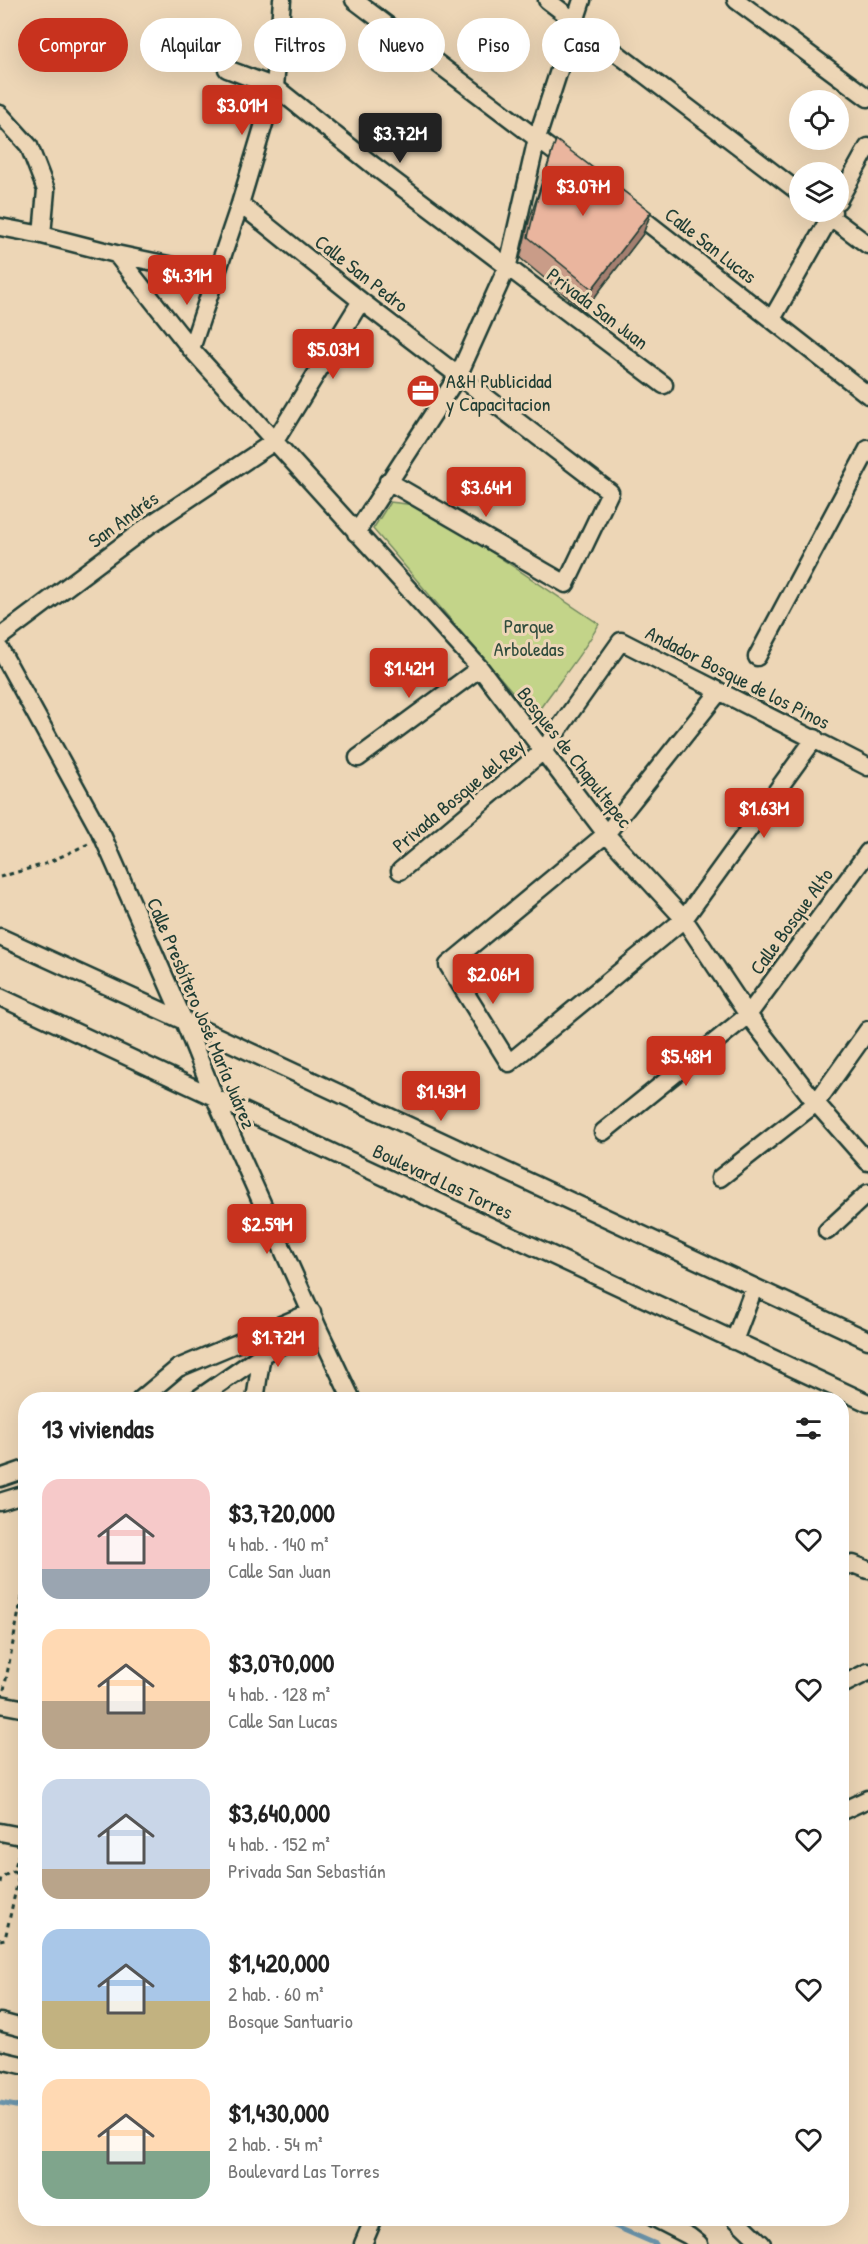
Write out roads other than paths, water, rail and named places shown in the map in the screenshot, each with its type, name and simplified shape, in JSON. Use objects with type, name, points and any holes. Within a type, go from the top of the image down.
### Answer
[{"type":"street","points":[[191,349],[240,204],[275,87],[282,0]]},
{"type":"street","points":[[354,0],[584,174]]},
{"type":"street","points":[[547,0],[569,18]]},
{"type":"street","points":[[575,18],[582,0]]},
{"type":"street","points":[[736,0],[868,98]]},
{"type":"street","points":[[620,57],[789,185]]},
{"type":"street","points":[[234,72],[275,87]]},
{"type":"street","points":[[356,533],[459,374],[508,265],[537,138],[558,72]]},
{"type":"street","name":"Privada San Juan","points":[[275,87],[374,166],[664,385]]},
{"type":"street","points":[[0,114],[29,146],[46,190],[42,235]]},
{"type":"street","points":[[849,180],[868,147]]},
{"type":"street","name":"Calle San Lucas","points":[[612,196],[868,395]]},
{"type":"street","name":"Calle San Pedro","points":[[240,204],[361,301],[610,492],[566,584],[388,481]]},
{"type":"street","points":[[772,319],[825,222]]},
{"type":"street","points":[[844,222],[868,245]]},
{"type":"street","points":[[0,227],[216,275]]},
{"type":"street","name":"Bosques de Chapultepec","points":[[116,254],[191,349],[480,669],[606,834],[684,919],[748,1015],[816,1103],[868,1162]]},
{"type":"street","points":[[275,441],[361,301]]},
{"type":"street","name":"San Andrés","points":[[0,637],[148,526],[275,441]]},
{"type":"street","points":[[757,657],[868,449]]},
{"type":"street","name":"Andador Bosque de los Pinos","points":[[621,641],[868,767]]},
{"type":"street","name":"Privada Bosque del Rey","points":[[400,872],[543,751],[621,641]]},
{"type":"street","name":"Calle Presbítero José María Juárez","points":[[0,649],[103,837],[184,1021],[214,1096],[348,1392]]},
{"type":"street","points":[[358,758],[480,669]]},
{"type":"street","points":[[719,692],[606,834],[448,965],[509,1063],[684,919],[815,738]]},
{"type":"street","name":"Calle Bosque Alto","points":[[603,1132],[748,1015],[868,852]]},
{"type":"street","name":"Boulevard Las Torres","points":[[0,937],[868,1340]]},
{"type":"street","name":"Boulevard Las Torres","points":[[0,997],[844,1392]]},
{"type":"street","points":[[720,1178],[816,1103],[868,1030]]},
{"type":"street","points":[[827,1231],[868,1193]]},
{"type":"street","points":[[734,1341],[754,1288]]},
{"type":"street","points":[[150,1392],[178,1368],[312,1312]]},
{"type":"street","points":[[207,1392],[262,1354],[318,1328]]},
{"type":"street","points":[[256,1392],[264,1331]]},
{"type":"street","name":"Boulevard Las Torres","points":[[849,1394],[868,1403]]},
{"type":"street","points":[[0,1478],[18,1472]]},
{"type":"street","points":[[0,1502],[18,1496]]},
{"type":"street","points":[[849,1566],[853,1564],[868,1570]]},
{"type":"street","points":[[849,1682],[868,1672]]},
{"type":"street","points":[[1,1704],[18,1707]]},
{"type":"street","points":[[849,1808],[868,1799]]},
{"type":"street","points":[[0,1832],[18,1835]]},
{"type":"street","points":[[0,2022],[18,2027]]},
{"type":"street","points":[[0,2060],[18,2064]]},
{"type":"street","points":[[363,2244],[371,2226]]},
{"type":"street","points":[[670,2226],[699,2244]]},
{"type":"street","points":[[743,2226],[759,2241]]},
{"type":"street","points":[[754,2226],[759,2241]]},
{"type":"waterway","points":[[0,2103],[18,2106]]},
{"type":"waterway","points":[[614,2226],[656,2244]]},
{"type":"place","name":"A&H Publicidad y Capacitacion","points":[[423,391]]},
{"type":"park label","name":"Parque Arboledas","points":[[529,636]]}]
